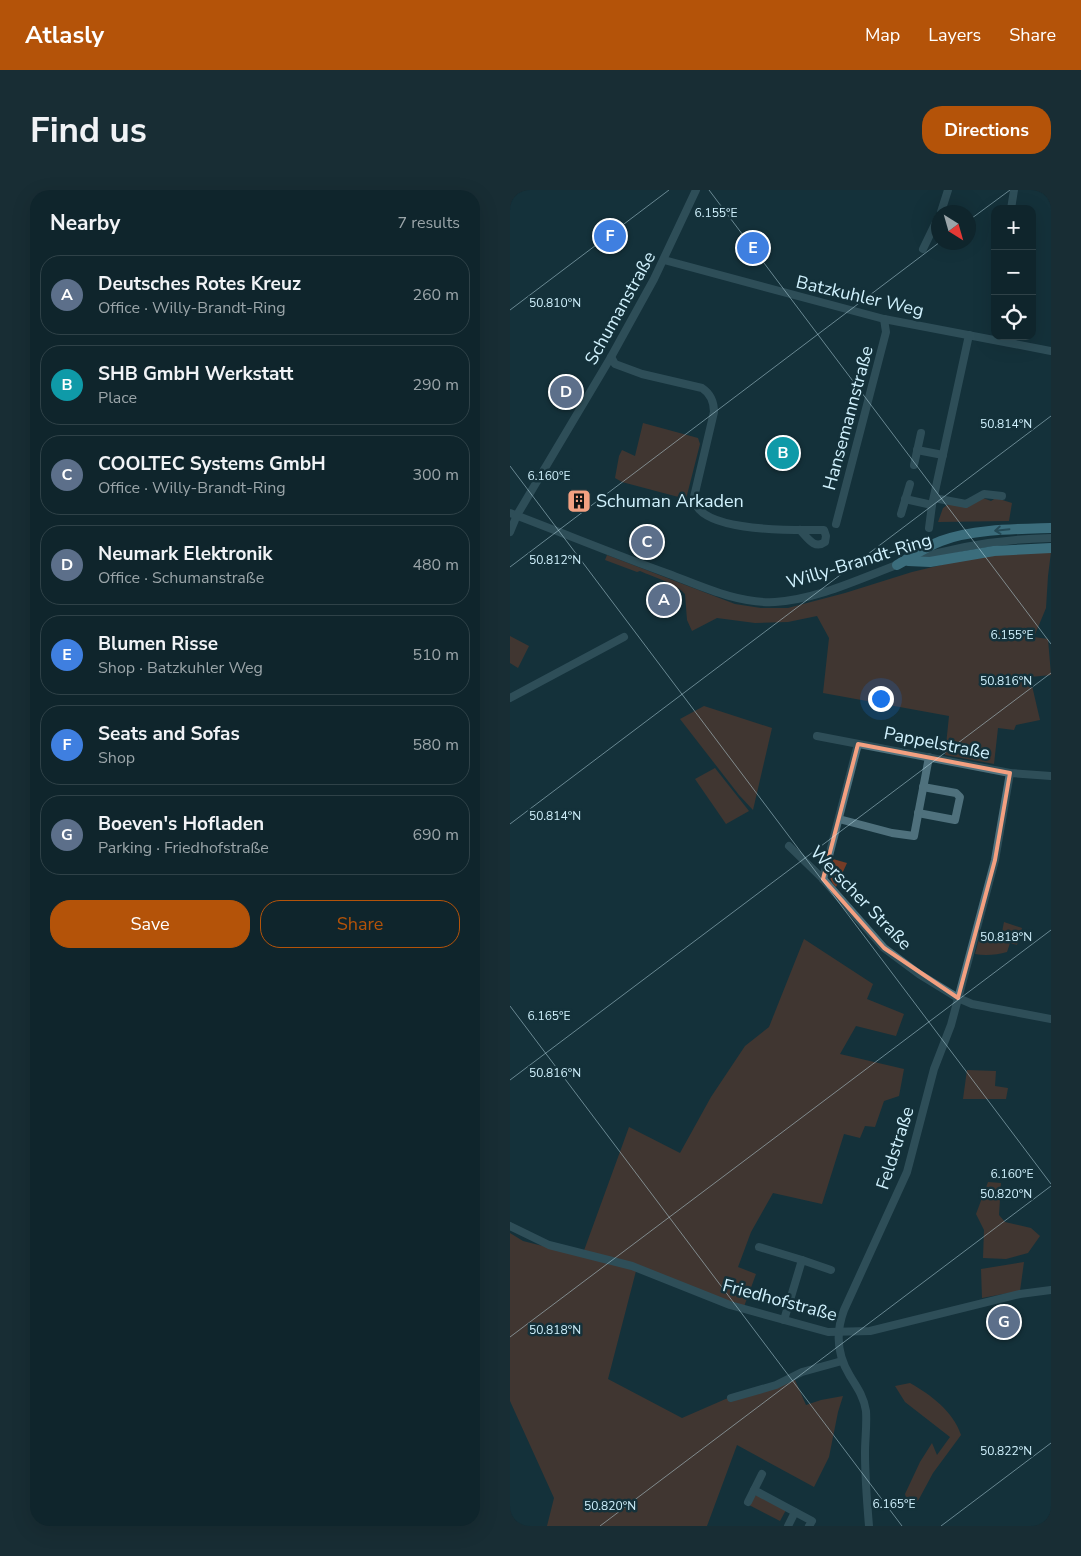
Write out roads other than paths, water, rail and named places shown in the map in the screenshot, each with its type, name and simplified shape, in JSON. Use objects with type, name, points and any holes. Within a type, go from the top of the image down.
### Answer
[{"type":"main road","points":[[897,565],[943,540],[989,532],[1051,528]]},
{"type":"main road","points":[[908,561],[930,562],[994,550],[1051,548]]},
{"type":"street","name":"Schumanstraße","points":[[510,532],[513,514],[611,357],[664,260],[696,190]]},
{"type":"street","points":[[943,205],[948,190]]},
{"type":"street","points":[[1012,205],[1014,190]]},
{"type":"street","points":[[923,249],[931,232]]},
{"type":"street","name":"Batzkuhler Weg","points":[[664,260],[884,319],[1051,351]]},
{"type":"street","name":"Hansemannstraße","points":[[836,524],[886,332],[884,319]]},
{"type":"street","points":[[929,528],[969,335]]},
{"type":"street","points":[[611,357],[615,364],[642,374],[702,388],[712,398],[714,412],[694,497],[698,508],[711,517],[740,527],[800,530]]},
{"type":"street","points":[[914,465],[921,433]]},
{"type":"street","points":[[918,450],[943,455]]},
{"type":"street","points":[[901,514],[910,484]]},
{"type":"street","points":[[905,499],[966,504],[984,494],[1002,496]]},
{"type":"street","name":"Willy-Brandt-Ring","points":[[513,514],[710,590],[751,600],[775,602],[821,593],[908,561],[945,550],[986,542],[1022,538],[1051,538]]},
{"type":"street","points":[[510,698],[624,637]]},
{"type":"street","name":"Pappelstraße","points":[[817,736],[1010,773],[1051,776]]},
{"type":"street","points":[[823,879],[858,744]]},
{"type":"street","points":[[839,819],[892,833],[914,836],[929,757]]},
{"type":"street","name":"Feldstraße","points":[[869,1526],[865,1469],[866,1423],[864,1404],[842,1361],[838,1332],[844,1310],[907,1172],[934,1069],[958,998],[995,860],[1010,773]]},
{"type":"street","points":[[918,813],[955,820],[960,796],[956,793],[923,787]]},
{"type":"street","name":"Werscher Straße","points":[[788,846],[823,879],[884,948],[919,974],[958,998],[984,1007],[1051,1019]]},
{"type":"street","name":"Friedhofstraße","points":[[510,1226],[549,1245],[632,1266],[730,1305],[828,1332],[870,1332],[1020,1294],[1051,1290]]},
{"type":"street","points":[[760,1247],[832,1270]]},
{"type":"street","points":[[784,1320],[802,1260]]},
{"type":"street","points":[[731,1398],[776,1384],[802,1372],[842,1361]]},
{"type":"street","points":[[748,1502],[762,1474]]},
{"type":"street","points":[[754,1490],[812,1521],[809,1526]]},
{"type":"street","points":[[788,1526],[795,1512]]},
{"type":"place","name":"Seats and Sofas","points":[[610,236]]},
{"type":"place","name":"Blumen Risse","points":[[753,248]]},
{"type":"place","name":"Neumark Elektronik","points":[[566,392]]},
{"type":"place","name":"SHB GmbH Werkstatt","points":[[783,453]]},
{"type":"place","name":"Schuman Arkaden","points":[[579,501]]},
{"type":"place","name":"COOLTEC Systems GmbH","points":[[647,542]]},
{"type":"place","name":"Deutsches Rotes Kreuz","points":[[664,600]]},
{"type":"place","name":"Boeven's Hofladen","points":[[1004,1322]]}]
